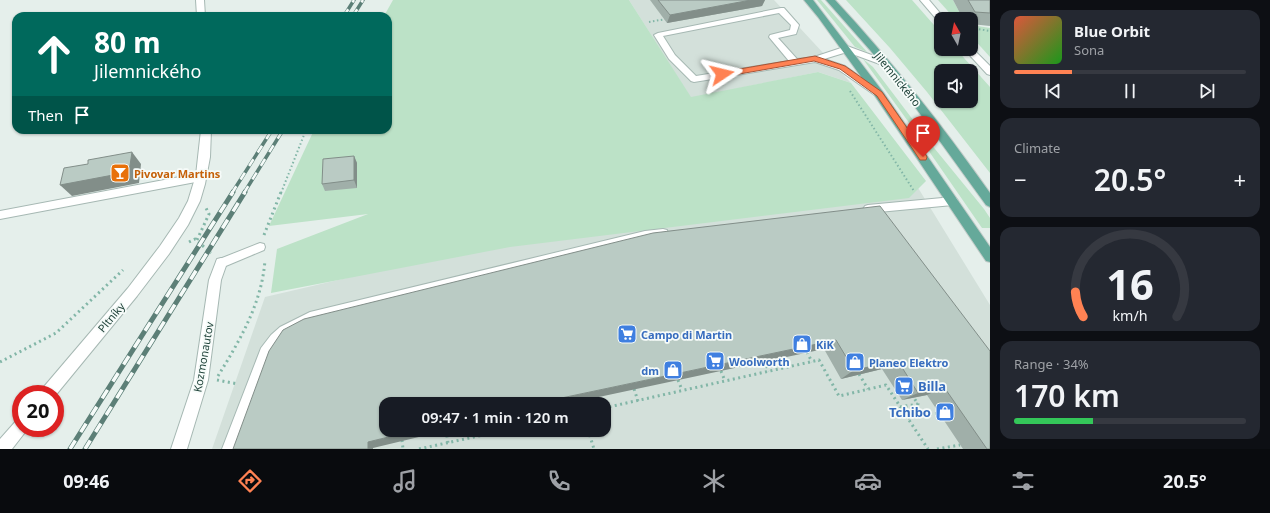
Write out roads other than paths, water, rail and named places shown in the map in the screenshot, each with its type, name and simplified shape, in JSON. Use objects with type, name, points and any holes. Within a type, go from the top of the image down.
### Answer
[{"type":"main road","name":"Jilemnického","points":[[808,0],[880,94],[990,257]]},
{"type":"main road","name":"Jilemnického","points":[[830,0],[918,103],[990,202]]},
{"type":"street","points":[[200,0],[201,12]]},
{"type":"street","points":[[924,0],[935,12]]},
{"type":"street","points":[[975,56],[990,72]]},
{"type":"street","name":"Pltníky","points":[[54,385],[126,299],[173,239],[194,201],[201,177],[206,134]]},
{"type":"street","name":"Kozmonautov","points":[[179,449],[201,380],[218,260]]},
{"type":"street","points":[[2,449],[12,437]]},
{"type":"lane","points":[[795,62],[773,37],[792,32],[795,25],[781,10],[658,35],[672,57],[694,80],[815,59],[847,49],[885,63]]},
{"type":"lane","points":[[815,59],[842,68],[880,94]]},
{"type":"lane","points":[[0,215],[201,177]]},
{"type":"lane","points":[[858,210],[953,201]]},
{"type":"lane","points":[[228,449],[250,386],[265,352],[274,338],[288,326],[310,317],[645,235],[676,231]]},
{"type":"lane","points":[[218,260],[260,247]]},
{"type":"railway","points":[[346,12],[354,0]]},
{"type":"railway","points":[[356,12],[363,0]]},
{"type":"railway","points":[[232,193],[269,134]]},
{"type":"railway","points":[[244,193],[281,134]]},
{"type":"railway","points":[[70,449],[233,192]]},
{"type":"railway","points":[[85,449],[245,192]]},
{"type":"place","name":"Pivovar Martins","points":[[120,173]]},
{"type":"place","name":"Campo di Martin","points":[[627,334]]},
{"type":"place","name":"KiK","points":[[802,344]]},
{"type":"place","name":"Woolworth","points":[[715,361]]},
{"type":"place","name":"Planeo Elektro","points":[[855,362]]},
{"type":"place","name":"dm","points":[[673,370]]},
{"type":"place","name":"Billa","points":[[904,386]]},
{"type":"place","name":"Tchibo","points":[[945,412]]}]
